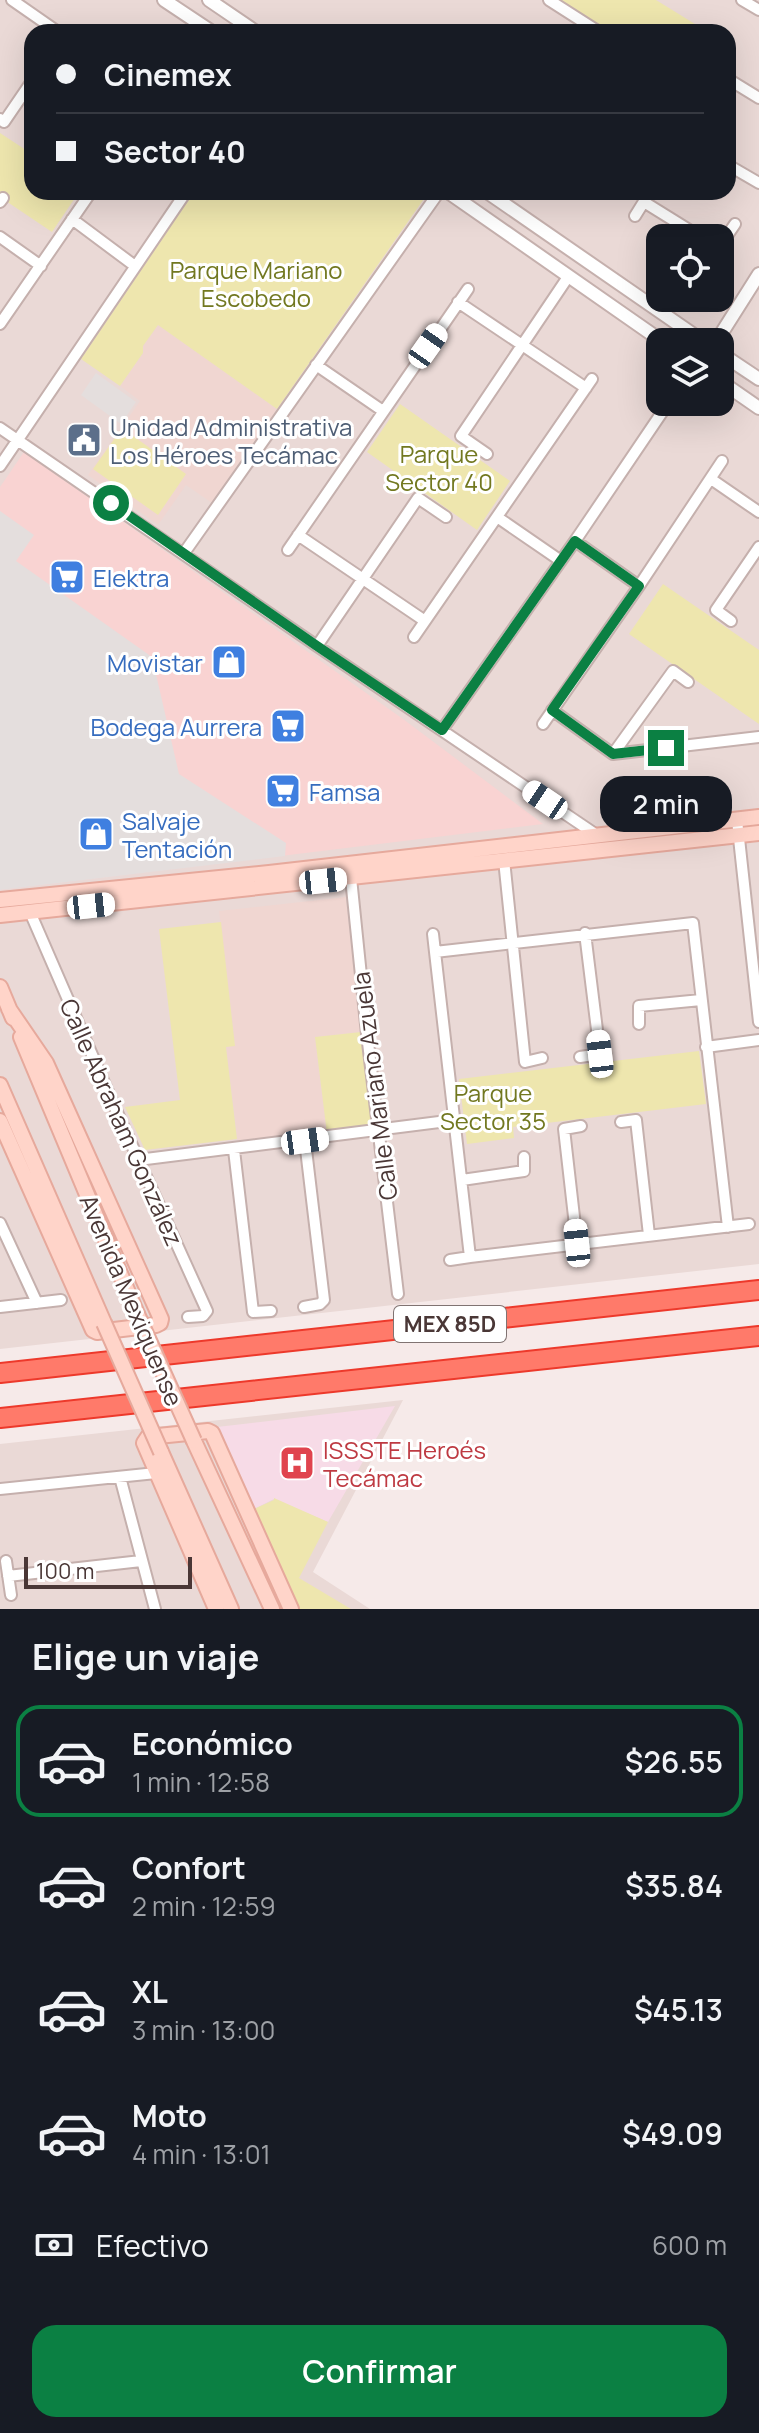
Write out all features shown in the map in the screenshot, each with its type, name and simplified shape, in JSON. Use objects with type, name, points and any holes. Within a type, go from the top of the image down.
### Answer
[{"type":"highway","name":"MEX 85D","points":[[0,1373],[759,1290]]},
{"type":"highway","name":"MEX 85D","points":[[0,1418],[759,1336]]},
{"type":"main road","points":[[0,900],[521,851],[738,827],[759,817]]},
{"type":"main road","points":[[0,915],[504,860],[521,851],[598,836],[738,827],[759,833]]},
{"type":"main road","name":"Avenida Mexiquense","points":[[0,987],[137,1314],[272,1609]]},
{"type":"main road","points":[[0,1121],[93,1330],[97,1332],[160,1323],[161,1319],[46,1063],[9,1009]]},
{"type":"main road","name":"Avenida Mexiquense","points":[[0,1085],[231,1609]]},
{"type":"main road","points":[[216,1609],[144,1443],[148,1437],[212,1433],[291,1609]]},
{"type":"street","points":[[12,0],[46,24]]},
{"type":"street","points":[[164,0],[200,24]]},
{"type":"street","points":[[209,0],[244,24]]},
{"type":"street","points":[[549,0],[586,24]]},
{"type":"street","points":[[742,0],[759,10]]},
{"type":"street","points":[[736,84],[759,98]]},
{"type":"street","points":[[0,119],[4,122],[24,93]]},
{"type":"street","points":[[736,170],[759,183]]},
{"type":"street","points":[[0,324],[85,200]]},
{"type":"street","points":[[0,466],[180,200]]},
{"type":"street","points":[[184,553],[433,200]]},
{"type":"street","points":[[459,200],[646,330]]},
{"type":"street","points":[[499,200],[684,328]]},
{"type":"street","points":[[635,216],[645,200]]},
{"type":"street","points":[[651,200],[683,224]]},
{"type":"street","points":[[72,219],[135,266]]},
{"type":"street","points":[[0,237],[41,266]]},
{"type":"street","points":[[725,328],[759,274]]},
{"type":"street","points":[[487,454],[461,436],[568,277]]},
{"type":"street","points":[[288,550],[468,289]]},
{"type":"street","points":[[414,637],[589,383],[522,345],[458,302]]},
{"type":"street","points":[[734,362],[759,379]]},
{"type":"street","points":[[316,365],[383,411]]},
{"type":"street","points":[[734,391],[759,408]]},
{"type":"street","points":[[442,730],[660,416]]},
{"type":"street","points":[[0,428],[598,836]]},
{"type":"street","points":[[543,724],[722,461]]},
{"type":"street","points":[[711,479],[759,512]]},
{"type":"street","points":[[317,646],[418,498],[446,517]]},
{"type":"street","points":[[497,517],[561,561]]},
{"type":"street","points":[[298,535],[425,621]]},
{"type":"street","points":[[575,541],[639,586]]},
{"type":"street","points":[[731,621],[716,610],[759,547]]},
{"type":"street","points":[[613,754],[673,671],[688,682]]},
{"type":"street","points":[[552,710],[613,754],[759,737]]},
{"type":"street","points":[[738,827],[759,1022]]},
{"type":"street","points":[[504,860],[525,1062],[542,1058]]},
{"type":"street","name":"Calle Mariano Azuela","points":[[351,878],[398,1294]]},
{"type":"street","name":"Calle Abraham González","points":[[30,912],[207,1311],[203,1316],[188,1317]]},
{"type":"street","points":[[435,952],[693,923],[728,1227]]},
{"type":"street","points":[[580,1057],[600,1054],[585,933]]},
{"type":"street","points":[[433,934],[470,1257]]},
{"type":"street","points":[[639,1024],[639,1006],[701,1000]]},
{"type":"street","points":[[706,1047],[759,1040]]},
{"type":"street","points":[[138,1160],[455,1120]]},
{"type":"street","points":[[621,1122],[636,1120],[649,1235]]},
{"type":"street","points":[[577,1243],[564,1129],[581,1126]]},
{"type":"street","points":[[304,1307],[320,1304],[324,1300],[305,1141]]},
{"type":"street","points":[[234,1150],[253,1312],[271,1311]]},
{"type":"street","points":[[462,1180],[524,1171],[524,1157]]},
{"type":"street","points":[[0,1223],[37,1303]]},
{"type":"street","points":[[450,1260],[749,1224]]},
{"type":"street","points":[[0,1307],[61,1300]]},
{"type":"street","points":[[0,1489],[156,1473]]},
{"type":"street","points":[[120,1477],[155,1609]]},
{"type":"street","points":[[6,1561],[11,1595]]},
{"type":"street","points":[[8,1576],[141,1561]]},
{"type":"shaded area","points":[[0,0],[759,0],[759,1264],[0,1349]]},
{"type":"shaded area","points":[[158,325],[277,409],[212,503],[186,485],[158,525],[88,475],[140,401],[120,386]]},
{"type":"shaded area","points":[[96,373],[136,402],[121,424],[81,395]]},
{"type":"shaded area","points":[[24,452],[403,719],[543,824],[0,890],[0,487]]},
{"type":"shaded area","points":[[0,511],[34,535],[16,561],[152,657],[179,774],[286,843],[285,856],[0,890]]},
{"type":"shaded area","points":[[346,897],[361,1032],[315,1037],[327,1134],[238,1144],[226,1047],[235,1045],[219,911]]},
{"type":"shaded area","points":[[403,1400],[313,1572],[370,1609],[0,1609],[0,1444]]},
{"type":"shaded area","name":"ISSSTE Heroés Tecámac","points":[[395,1406],[328,1522],[274,1499],[254,1509],[217,1427]]},
{"type":"green space","points":[[554,0],[656,0],[695,24],[593,24]]},
{"type":"green space","points":[[0,133],[24,149],[24,200],[74,200],[52,232],[0,197]]},
{"type":"green space","name":"Parque Mariano Escobedo","points":[[189,200],[423,200],[277,409],[158,325],[120,386],[81,359]]},
{"type":"green space","name":"Parque Sector 40","points":[[400,404],[510,481],[477,530],[367,452]]},
{"type":"green space","points":[[122,428],[186,474],[158,515],[93,469]]},
{"type":"green space","points":[[663,584],[759,650],[759,724],[629,634]]},
{"type":"green space","points":[[221,922],[235,1046],[226,1047],[237,1139],[145,1150],[125,1107],[180,1100],[159,929]]},
{"type":"green space","points":[[361,1032],[372,1128],[327,1134],[315,1037]]},
{"type":"green space","name":"Parque Sector 35","points":[[699,1051],[706,1104],[513,1127],[514,1138],[467,1144],[459,1079]]},
{"type":"green space","points":[[274,1498],[328,1522],[299,1578],[351,1609],[299,1609],[254,1509]]},
{"type":"place","name":"Unidad Administrativa Los Héroes Tecámac","points":[[84,440]]},
{"type":"place","name":"Elektra","points":[[67,577]]},
{"type":"place","name":"Movistar","points":[[229,662]]},
{"type":"place","name":"Bodega Aurrera","points":[[288,726]]},
{"type":"place","name":"Famsa","points":[[283,791]]},
{"type":"place","name":"Salvaje Tentación","points":[[96,834]]},
{"type":"place","name":"ISSSTE Heroés Tecámac","points":[[297,1463]]},
{"type":"route","points":[[111,503],[442,730],[575,541],[639,586],[552,710],[613,754],[666,748]]}]
